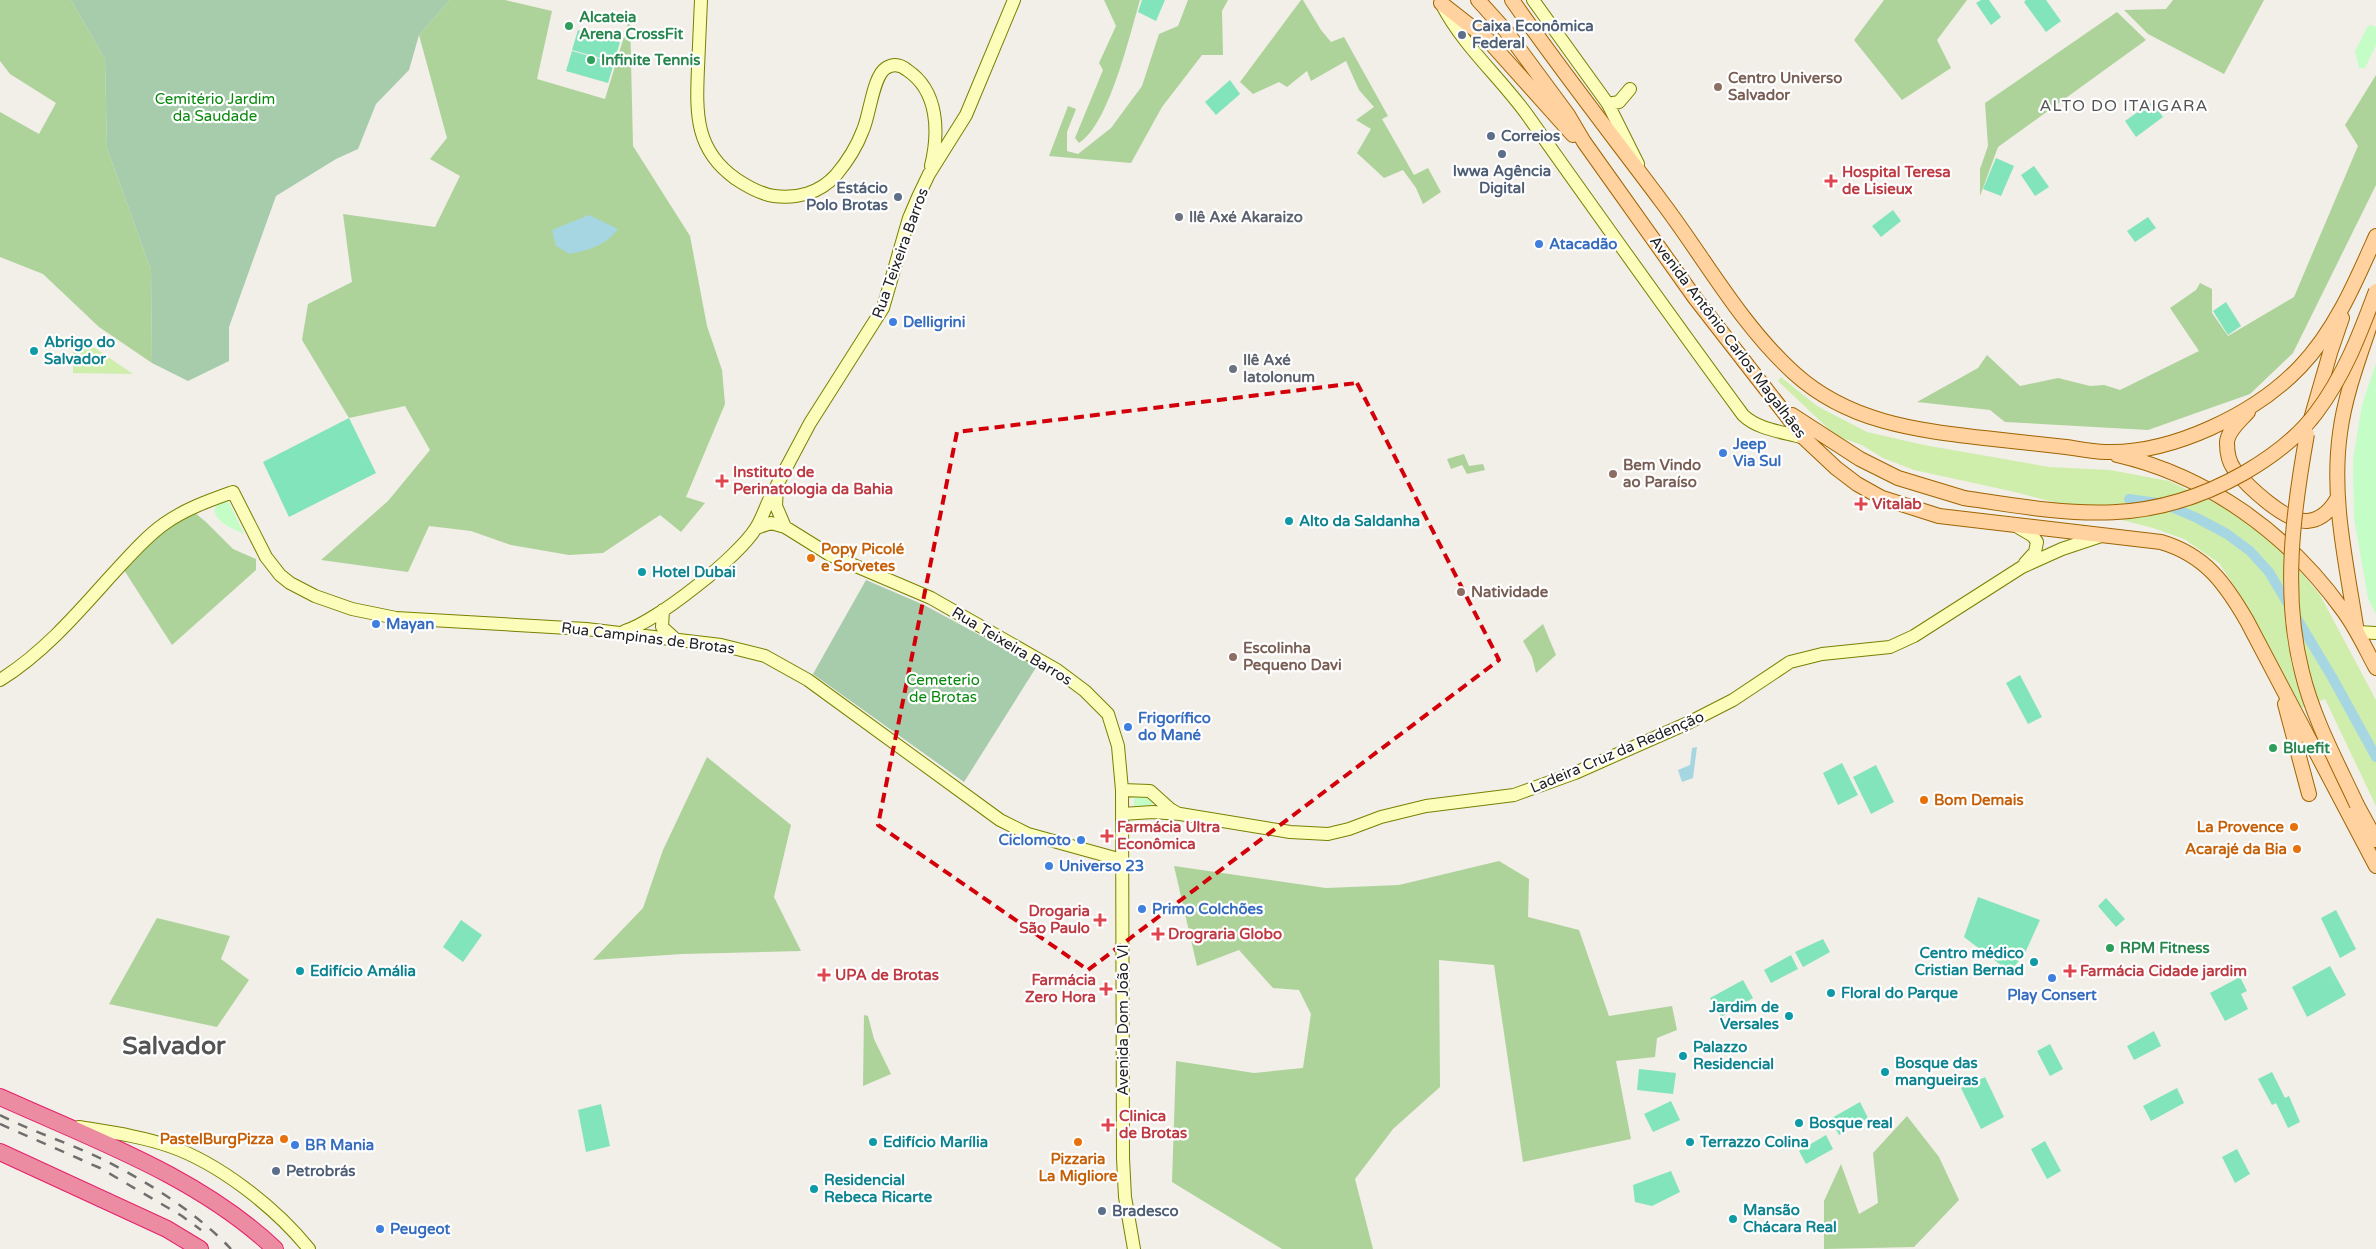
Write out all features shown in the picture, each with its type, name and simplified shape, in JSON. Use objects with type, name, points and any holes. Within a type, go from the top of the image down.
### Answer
[{"type":"highway","points":[[0,1098],[192,1186],[241,1220],[275,1249]]},
{"type":"highway","points":[[0,1152],[167,1229],[200,1249]]},
{"type":"main road","points":[[701,0],[696,102],[700,130],[715,162],[728,174],[757,192],[770,196],[797,197],[812,192],[835,177],[855,148],[870,113],[877,79],[886,68],[899,65],[911,72],[921,83],[934,110],[935,148],[929,174]]},
{"type":"main road","name":"Rua Teixeira Barros","points":[[785,528],[776,506],[777,485],[801,437],[883,308],[909,218],[929,174],[966,115],[1014,0]]},
{"type":"main road","name":"Avenida Antônio Carlos Magalhães","points":[[1478,0],[1506,31],[1568,114],[1584,142],[1695,298],[1785,411],[1804,438],[1836,468],[1857,484],[1882,498],[1939,516],[2160,542],[2180,548],[2202,562],[2232,594],[2277,677]]},
{"type":"main road","name":"Avenida Antônio Carlos Magalhães","points":[[1512,0],[1576,90],[1662,203],[1762,340],[1794,373],[1833,402],[1858,414],[1910,428],[2106,452],[2146,448],[2192,435],[2214,426],[2255,404],[2280,386],[2301,366],[2333,322],[2356,280],[2376,236]]},
{"type":"main road","name":"Avenida Antônio Carlos Magalhães","points":[[1533,0],[1608,104],[1642,170],[1662,203]]},
{"type":"main road","points":[[1441,1],[1487,39],[1571,133],[1584,142]]},
{"type":"main road","name":"Avenida Antônio Carlos Magalhães","points":[[1441,1],[1453,26],[1522,108],[1661,305],[1750,422],[1804,438]]},
{"type":"main road","points":[[1608,104],[1619,102],[1630,89]]},
{"type":"main road","points":[[2356,280],[2330,352],[2307,434],[2299,476],[2292,541],[2292,622],[2302,673],[2313,708],[2357,805],[2376,840]]},
{"type":"main road","points":[[1785,411],[1860,459],[1898,478],[1964,498],[2041,509],[2120,513],[2156,508],[2215,489],[2272,456],[2316,414],[2350,359],[2376,291]]},
{"type":"main road","points":[[2357,632],[2337,500],[2337,469],[2344,407],[2376,306]]},
{"type":"main road","points":[[2255,404],[2228,438],[2229,457],[2234,468],[2260,495],[2284,514],[2301,521],[2310,521],[2322,517],[2337,500]]},
{"type":"main road","points":[[2106,452],[2145,463],[2190,481],[2247,513],[2279,539],[2310,570],[2343,610],[2376,668]]},
{"type":"main road","points":[[621,632],[643,624],[728,559],[756,528],[777,485]]},
{"type":"main road","name":"Rua Campinas de Brotas","points":[[0,680],[15,670],[62,628],[135,550],[163,524],[192,507],[233,492],[266,558],[280,575],[301,589],[330,602],[371,614],[417,620],[539,624],[674,638],[722,645],[773,660],[815,685],[1000,820],[1028,834],[1122,860]]},
{"type":"main road","name":"Rua Teixeira Barros","points":[[756,528],[770,523],[785,528],[830,555],[931,598],[1031,655],[1085,691],[1108,714],[1114,730],[1122,790]]},
{"type":"main road","name":"Ladeira Cruz da Redenção","points":[[2010,523],[2026,532],[2037,542],[2035,552],[2022,567]]},
{"type":"main road","name":"Ladeira Cruz da Redenção","points":[[1122,814],[1153,812],[1180,814],[1290,832],[1328,834],[1388,815],[1426,806],[1514,795],[1575,773],[1688,723],[1733,700],[1790,662],[1814,655],[1890,647],[1914,636],[2022,567],[2062,549],[2104,535]]},
{"type":"main road","points":[[663,610],[662,627],[674,638]]},
{"type":"main road","points":[[2357,632],[2376,633]]},
{"type":"main road","points":[[2277,677],[2309,794]]},
{"type":"main road","points":[[2277,677],[2376,866]]},
{"type":"main road","name":"Ladeira Cruz da Redenção","points":[[1122,790],[1143,790],[1155,795],[1170,809],[1180,814]]},
{"type":"main road","name":"Avenida Dom João VI","points":[[1122,790],[1123,1158],[1125,1196],[1134,1249]]},
{"type":"main road","points":[[1153,812],[1158,806],[1155,795]]},
{"type":"main road","points":[[54,1122],[141,1138],[182,1151],[254,1195],[272,1209],[309,1249]]},
{"type":"highlighted area","points":[[1357,383],[1499,660],[1088,970],[878,825],[957,432]]},
{"type":"green space","points":[[0,0],[71,0],[105,59],[107,148],[151,270],[152,363],[99,327],[43,274],[0,257],[0,112],[39,134],[56,103],[10,74],[0,61]]},
{"type":"green space","name":"Cemitério Jardim da Saudade","points":[[71,0],[450,0],[419,35],[409,70],[376,104],[358,149],[336,159],[276,196],[229,327],[229,361],[188,381],[152,363],[151,270],[107,148],[105,59]]},
{"type":"green space","points":[[450,0],[505,0],[552,11],[537,79],[605,99],[630,17],[633,146],[690,236],[707,326],[722,370],[725,404],[686,497],[705,503],[681,532],[660,515],[603,553],[569,555],[511,545],[471,531],[429,526],[408,572],[321,560],[388,501],[430,450],[405,406],[349,418],[302,340],[308,304],[352,282],[343,214],[435,227],[460,176],[430,159],[447,138],[419,35]]},
{"type":"green space","points":[[1104,0],[1140,0],[1109,99],[1090,133],[1079,143],[1075,138],[1103,70],[1099,63],[1116,26]]},
{"type":"green space","points":[[1142,0],[1165,0],[1156,21],[1138,12]]},
{"type":"green space","points":[[1188,0],[1228,0],[1222,11],[1223,55],[1202,55],[1162,107],[1131,163],[1049,156],[1068,106],[1076,109],[1067,132],[1067,151],[1078,154],[1111,128],[1142,86],[1159,34],[1178,26]]},
{"type":"green space","points":[[1301,0],[1303,0],[1321,30],[1331,42],[1344,37],[1388,116],[1382,119],[1414,175],[1428,168],[1441,192],[1423,204],[1416,188],[1403,170],[1384,178],[1357,153],[1371,129],[1356,120],[1374,107],[1359,90],[1346,61],[1311,81],[1307,71],[1287,87],[1279,82],[1253,94],[1240,82]]},
{"type":"green space","points":[[1884,0],[1967,0],[1937,40],[1951,68],[1902,100],[1854,40]]},
{"type":"green space","points":[[1981,0],[1989,0],[2001,17],[1991,25],[1976,3]]},
{"type":"green space","points":[[2026,0],[2046,0],[2061,21],[2046,32],[2024,2]]},
{"type":"green space","points":[[2173,0],[2264,0],[2224,74],[2148,34],[2124,10],[2166,9]]},
{"type":"green space","points":[[2117,12],[2146,40],[1998,147],[1980,196],[1980,169],[1988,146],[1985,103]]},
{"type":"green space","points":[[2368,26],[2376,27],[2376,45],[2365,68],[2359,68],[2355,51]]},
{"type":"green space","points":[[578,30],[620,42],[614,62],[572,50]]},
{"type":"green space","points":[[572,51],[614,63],[608,83],[566,71]]},
{"type":"green space","points":[[2376,75],[2376,185],[2293,353],[2250,394],[2148,430],[2005,422],[1990,410],[1917,402],[1978,368],[1987,355],[2020,386],[2058,378],[2090,386],[2104,385],[2120,390],[2199,351],[2170,308],[2196,290],[2200,283],[2212,289],[2212,313],[2228,336],[2294,297],[2358,146],[2345,125]]},
{"type":"green space","points":[[1230,80],[1240,94],[1216,115],[1205,102]]},
{"type":"green space","points":[[2152,102],[2163,117],[2136,137],[2125,121]]},
{"type":"green space","points":[[1996,158],[2014,166],[2001,196],[1983,189]]},
{"type":"green space","points":[[2034,166],[2049,187],[2035,196],[2021,175]]},
{"type":"green space","points":[[1893,210],[1901,221],[1881,237],[1872,226]]},
{"type":"green space","points":[[2148,217],[2156,228],[2135,242],[2127,231]]},
{"type":"green space","points":[[2226,302],[2241,326],[2228,335],[2213,311]]},
{"type":"green space","points":[[73,343],[95,348],[133,374],[73,373]]},
{"type":"green space","points":[[2376,363],[2376,614],[2368,598],[2354,518],[2353,460],[2362,405]]},
{"type":"green space","points":[[1781,377],[1817,406],[1867,432],[1924,445],[2049,467],[2110,470],[2169,481],[2222,506],[2252,524],[2280,547],[2320,595],[2376,700],[2376,806],[2325,699],[2302,708],[2237,590],[2219,563],[2184,539],[2153,528],[2015,492],[1914,470],[1883,458],[1862,445],[1836,436],[1778,381]]},
{"type":"green space","points":[[349,418],[376,473],[289,517],[263,462]]},
{"type":"green space","points":[[1464,454],[1469,466],[1483,464],[1485,470],[1467,474],[1462,465],[1451,469],[1447,459]]},
{"type":"green space","points":[[223,501],[229,503],[244,534],[226,525],[216,515],[214,510],[218,503]]},
{"type":"green space","points":[[194,512],[233,549],[256,559],[256,570],[172,645],[124,570],[161,531]]},
{"type":"green space","name":"Cemeterio de Brotas","points":[[866,580],[924,605],[1037,666],[964,782],[813,674]]},
{"type":"green space","points":[[1543,624],[1556,655],[1536,673],[1532,657],[1523,641]]},
{"type":"green space","points":[[2020,675],[2042,717],[2028,724],[2006,683]]},
{"type":"green space","points":[[707,757],[791,825],[774,897],[801,951],[682,954],[593,960],[643,908],[663,850]]},
{"type":"green space","points":[[1842,763],[1858,795],[1838,805],[1823,773]]},
{"type":"green space","points":[[1876,765],[1894,802],[1871,814],[1853,777]]},
{"type":"green space","points":[[1149,794],[1154,800],[1151,808],[1134,809],[1134,795]]},
{"type":"green space","points":[[1499,861],[1529,879],[1528,917],[1579,930],[1609,1016],[1672,1006],[1677,1030],[1657,1038],[1655,1057],[1616,1061],[1631,1139],[1523,1162],[1494,965],[1439,960],[1440,1087],[1393,1129],[1355,1179],[1373,1249],[1282,1249],[1172,1182],[1176,1061],[1254,1073],[1303,1068],[1311,1014],[1299,990],[1273,988],[1239,950],[1197,966],[1174,866],[1326,888],[1399,885]]},
{"type":"green space","points":[[1978,897],[2040,920],[2025,953],[2010,972],[1964,937]]},
{"type":"green space","points":[[2106,898],[2125,919],[2116,927],[2098,906]]},
{"type":"green space","points":[[2336,910],[2356,949],[2340,958],[2321,918]]},
{"type":"green space","points":[[157,918],[230,936],[221,959],[249,980],[217,1027],[109,1004]]},
{"type":"green space","points":[[461,920],[482,935],[463,962],[443,947]]},
{"type":"green space","points":[[1823,939],[1830,952],[1803,967],[1795,952]]},
{"type":"green space","points":[[1791,955],[1798,969],[1771,983],[1764,970]]},
{"type":"green space","points":[[2330,966],[2346,995],[2307,1017],[2292,987]]},
{"type":"green space","points":[[2240,977],[2247,991],[2241,994],[2248,1009],[2225,1021],[2210,993]]},
{"type":"green space","points":[[1743,980],[1753,998],[1721,1017],[1710,998]]},
{"type":"green space","points":[[864,1015],[868,1016],[874,1039],[891,1074],[863,1086]]},
{"type":"green space","points":[[2154,1031],[2161,1046],[2134,1060],[2127,1046]]},
{"type":"green space","points":[[2050,1044],[2063,1069],[2050,1076],[2037,1051]]},
{"type":"green space","points":[[1639,1069],[1676,1073],[1673,1094],[1637,1090]]},
{"type":"green space","points":[[2272,1072],[2285,1098],[2289,1096],[2300,1122],[2288,1128],[2276,1103],[2272,1105],[2258,1079]]},
{"type":"green space","points":[[1985,1077],[2004,1117],[1981,1129],[1961,1088]]},
{"type":"green space","points":[[2177,1088],[2184,1103],[2151,1121],[2143,1106]]},
{"type":"green space","points":[[1671,1101],[1680,1120],[1653,1132],[1644,1114]]},
{"type":"green space","points":[[1860,1102],[1868,1118],[1839,1135],[1830,1119]]},
{"type":"green space","points":[[601,1104],[610,1146],[586,1152],[578,1110]]},
{"type":"green space","points":[[1907,1116],[1939,1157],[1959,1200],[1914,1247],[1824,1249],[1824,1201],[1841,1164],[1859,1214],[1878,1203],[1873,1153]]},
{"type":"green space","points":[[1826,1135],[1833,1149],[1806,1164],[1799,1151]]},
{"type":"green space","points":[[2045,1141],[2061,1171],[2047,1179],[2031,1149]]},
{"type":"green space","points":[[2237,1149],[2250,1174],[2235,1183],[2222,1157]]},
{"type":"green space","points":[[1671,1171],[1680,1192],[1652,1206],[1635,1202],[1633,1185]]},
{"type":"water","points":[[589,215],[618,229],[603,243],[585,250],[570,254],[556,246],[552,230]]},
{"type":"water","points":[[1697,747],[1693,778],[1682,782],[1678,770],[1690,765],[1692,748]]},
{"type":"waterway","points":[[2129,499],[2164,504],[2197,518],[2227,534],[2250,551],[2269,572],[2332,677],[2376,757]]},
{"type":"railway","points":[[0,1115],[89,1153],[137,1178],[187,1210],[231,1249]]},
{"type":"railway","points":[[0,1124],[100,1168],[182,1216],[201,1230]]},
{"type":"place","name":"Alcateia Arena CrossFit","points":[[569,26]]},
{"type":"place","name":"Caixa Econômica Federal","points":[[1462,35]]},
{"type":"place","name":"Infinite Tennis","points":[[591,60]]},
{"type":"place","name":"Centro Universo Salvador","points":[[1718,87]]},
{"type":"place","name":"Correios","points":[[1491,136]]},
{"type":"place","name":"Iwwa Agência Digital","points":[[1502,154]]},
{"type":"place","name":"Hospital Teresa de Lisieux","points":[[1831,181]]},
{"type":"place","name":"Estácio Polo Brotas","points":[[898,197]]},
{"type":"place","name":"Ilê Axé Akaraizo","points":[[1179,217]]},
{"type":"place","name":"Atacadão","points":[[1539,244]]},
{"type":"place","name":"Delligrini","points":[[893,322]]},
{"type":"place","name":"Abrigo do Salvador","points":[[34,351]]},
{"type":"place","name":"Ilê Axé Iatolonum","points":[[1233,369]]},
{"type":"place","name":"Jeep Via Sul","points":[[1723,453]]},
{"type":"place","name":"Bem Vindo ao Paraíso","points":[[1613,474]]},
{"type":"place","name":"Instituto de Perinatologia da Bahia","points":[[722,481]]},
{"type":"place","name":"Vitalab","points":[[1861,504]]},
{"type":"place","name":"Alto da Saldanha","points":[[1289,521]]},
{"type":"place","name":"Popy Picolé e Sorvetes","points":[[811,558]]},
{"type":"place","name":"Hotel Dubai","points":[[642,572]]},
{"type":"place","name":"Natividade","points":[[1461,592]]},
{"type":"place","name":"Mayan","points":[[376,624]]},
{"type":"place","name":"Escolinha Pequeno Davi","points":[[1233,657]]},
{"type":"place","name":"Frigorífico do Mané","points":[[1128,727]]},
{"type":"place","name":"Bluefit","points":[[2273,748]]},
{"type":"place","name":"Bom Demais","points":[[1924,800]]},
{"type":"place","name":"La Provence","points":[[2294,827]]},
{"type":"place","name":"Farmácia Ultra Econômica","points":[[1107,836]]},
{"type":"place","name":"Ciclomoto","points":[[1081,840]]},
{"type":"place","name":"Acarajé da Bia","points":[[2297,849]]},
{"type":"place","name":"Universo 23","points":[[1049,866]]},
{"type":"place","name":"Primo Colchões","points":[[1142,909]]},
{"type":"place","name":"Drogaria São Paulo","points":[[1100,920]]},
{"type":"place","name":"Drograria Globo","points":[[1158,934]]},
{"type":"place","name":"RPM Fitness","points":[[2110,948]]},
{"type":"place","name":"Centro médico Cristian Bernad","points":[[2034,962]]},
{"type":"place","name":"Edifício Amália","points":[[300,971]]},
{"type":"place","name":"Farmácia Cidade jardim","points":[[2070,971]]},
{"type":"place","name":"UPA de Brotas","points":[[824,975]]},
{"type":"place","name":"Play Consert","points":[[2052,978]]},
{"type":"place","name":"Farmácia Zero Hora","points":[[1106,989]]},
{"type":"place","name":"Floral do Parque","points":[[1831,993]]},
{"type":"place","name":"Jardim de Versales","points":[[1789,1016]]},
{"type":"place","name":"Palazzo Residencial","points":[[1683,1056]]},
{"type":"place","name":"Bosque das mangueiras","points":[[1885,1072]]},
{"type":"place","name":"Bosque real","points":[[1799,1123]]},
{"type":"place","name":"Clinica de Brotas","points":[[1108,1125]]},
{"type":"place","name":"PastelBurgPizza","points":[[284,1139]]},
{"type":"place","name":"Edifício Marília","points":[[873,1142]]},
{"type":"place","name":"Pizzaria La Migliore","points":[[1078,1142]]},
{"type":"place","name":"Terrazzo Colina","points":[[1690,1142]]},
{"type":"place","name":"BR Mania","points":[[295,1145]]},
{"type":"place","name":"Petrobrás","points":[[276,1171]]},
{"type":"place","name":"Residencial Rebeca Ricarte","points":[[814,1189]]},
{"type":"place","name":"Bradesco","points":[[1102,1211]]},
{"type":"place","name":"Mansão Chácara Real","points":[[1733,1219]]},
{"type":"place","name":"Peugeot","points":[[380,1229]]},
{"type":"district","name":"ALTO DO ITAIGARA","points":[[2124,106]]},
{"type":"district","name":"Salvador","points":[[174,1046]]}]
